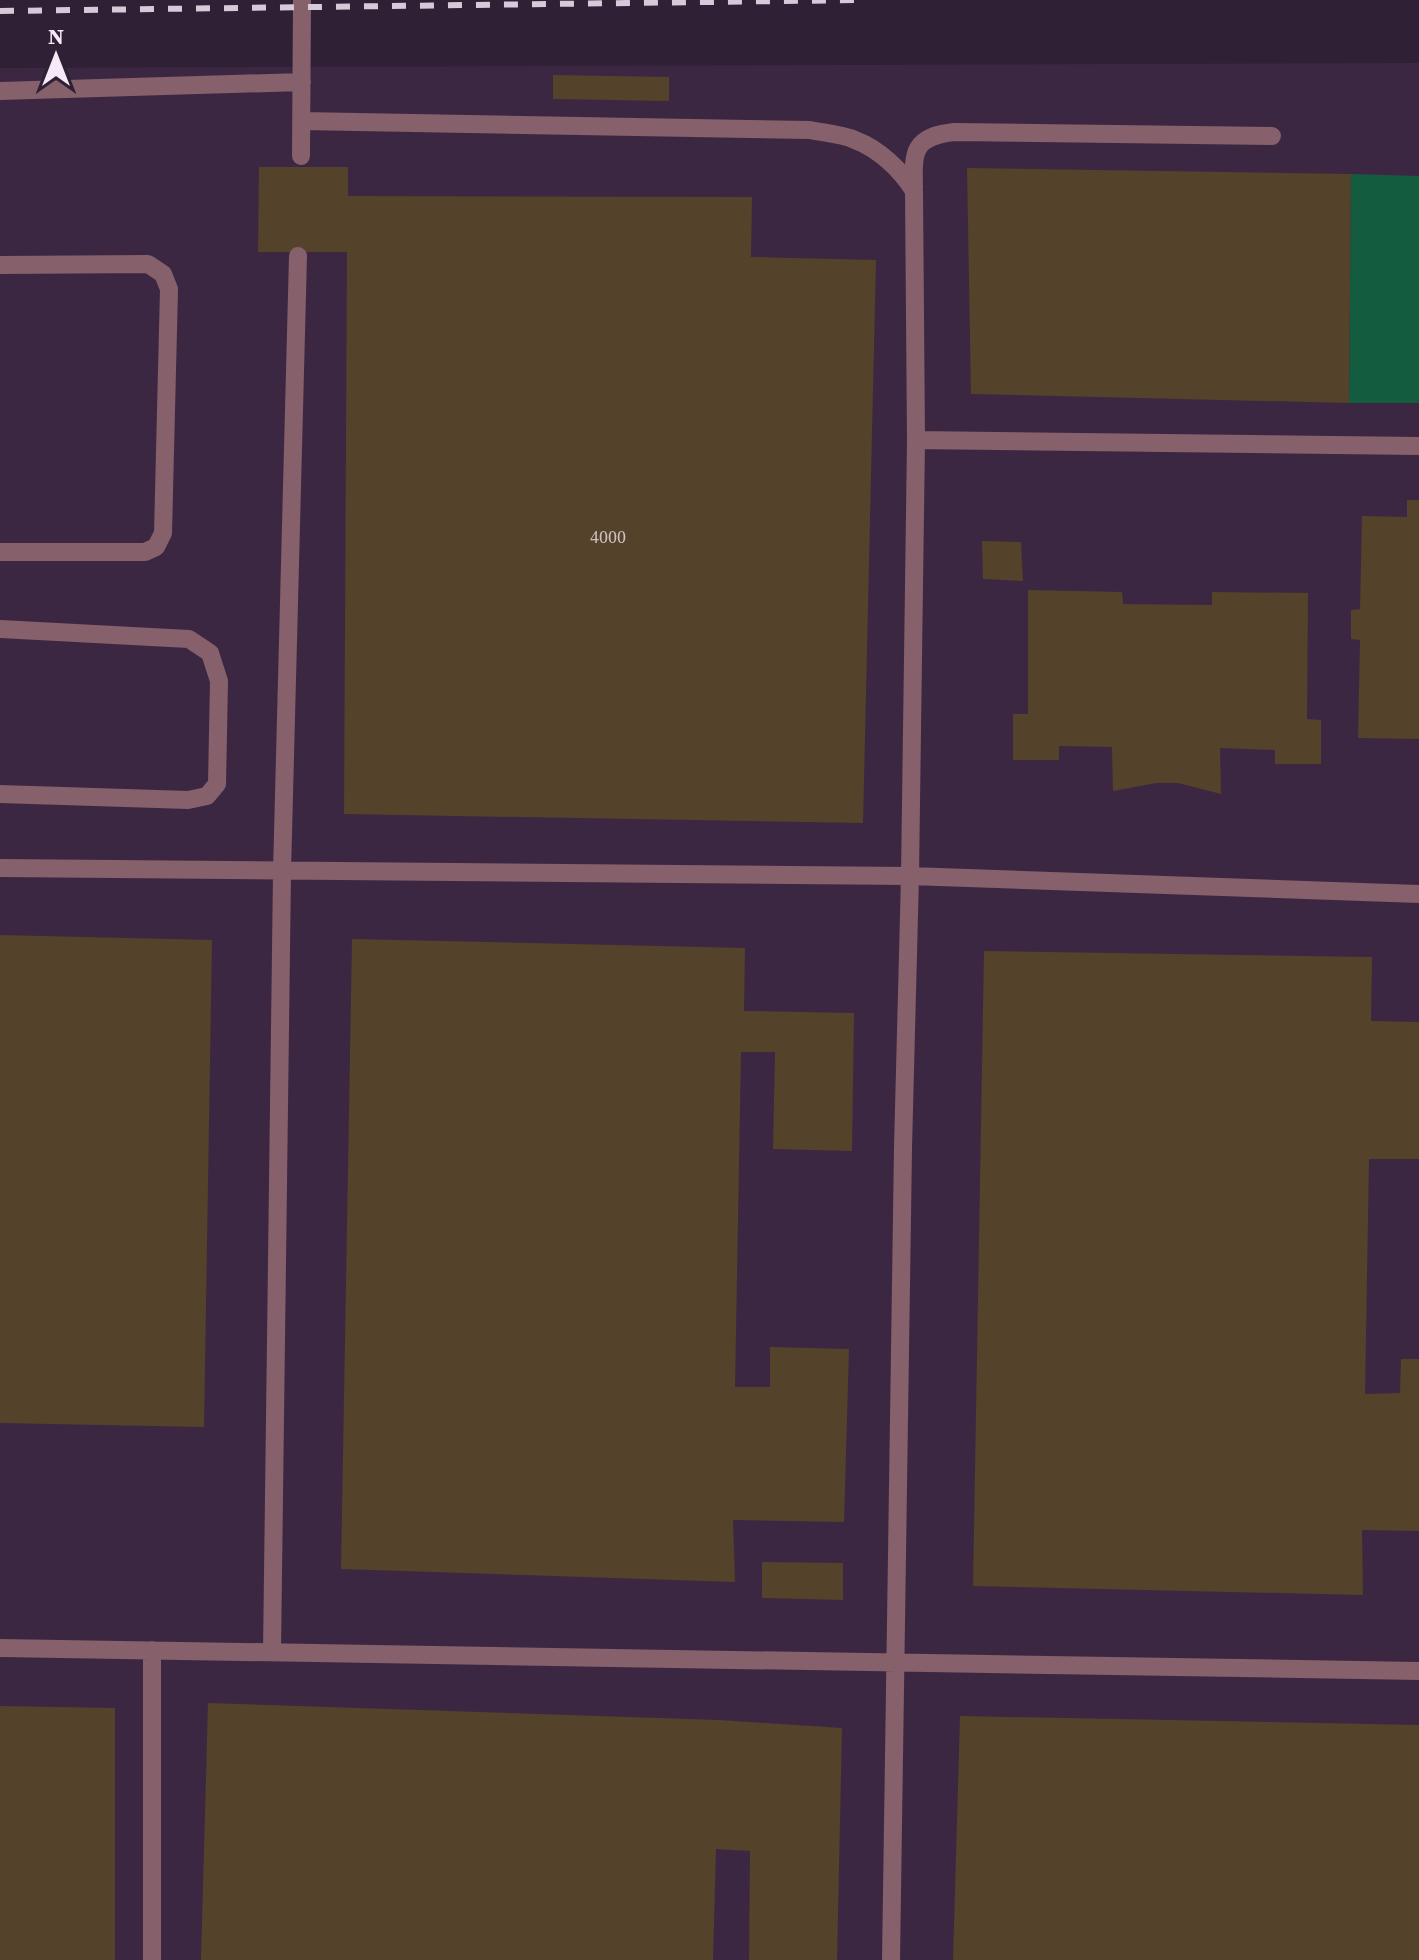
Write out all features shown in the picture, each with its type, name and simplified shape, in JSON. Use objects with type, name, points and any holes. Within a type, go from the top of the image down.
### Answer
[{"type":"lane","points":[[301,156],[302,0]]},
{"type":"lane","points":[[0,91],[302,82]]},
{"type":"lane","points":[[302,121],[810,130],[855,140],[884,157],[905,176],[914,191]]},
{"type":"lane","points":[[891,1960],[910,876],[916,440],[913,164],[916,149],[932,135],[983,132],[1272,136]]},
{"type":"lane","points":[[272,1652],[282,872],[298,256]]},
{"type":"lane","points":[[0,265],[148,264],[163,274],[169,289],[163,533],[156,547],[145,552],[0,552]]},
{"type":"lane","points":[[916,440],[1419,446]]},
{"type":"lane","points":[[0,629],[189,639],[210,653],[219,681],[217,784],[207,796],[188,800],[0,794]]},
{"type":"lane","points":[[0,868],[910,876],[1419,894]]},
{"type":"lane","points":[[0,1648],[1419,1671]]},
{"type":"lane","points":[[152,1650],[152,1960]]},
{"type":"shaded area","points":[[1419,63],[1419,1960],[0,1960],[0,68]]},
{"type":"green space","points":[[1351,174],[1419,176],[1419,403],[1349,403]]},
{"type":"building","points":[[553,75],[669,77],[669,101],[553,99]]},
{"type":"building","points":[[259,167],[348,167],[348,196],[752,197],[751,257],[876,260],[863,823],[344,814],[347,252],[258,252]]},
{"type":"building","points":[[967,168],[1351,174],[1349,403],[971,394]]},
{"type":"building","points":[[1407,500],[1419,500],[1419,739],[1358,738],[1360,640],[1351,639],[1351,610],[1360,609],[1362,516],[1407,517]]},
{"type":"building","points":[[982,541],[1021,542],[1023,581],[983,579]]},
{"type":"building","points":[[1028,590],[1122,592],[1123,604],[1212,605],[1212,592],[1308,593],[1307,719],[1321,720],[1321,764],[1275,764],[1275,750],[1220,748],[1221,794],[1178,783],[1156,783],[1113,791],[1112,747],[1059,746],[1059,760],[1013,760],[1013,714],[1028,714]]},
{"type":"building","points":[[0,935],[212,940],[204,1427],[0,1423]]},
{"type":"building","points":[[352,939],[745,948],[744,1011],[854,1013],[852,1151],[773,1149],[775,1052],[741,1052],[735,1387],[770,1387],[770,1347],[849,1349],[844,1522],[733,1520],[735,1582],[341,1569]]},
{"type":"building","points":[[984,951],[1372,957],[1371,1021],[1419,1022],[1419,1159],[1369,1159],[1365,1394],[1400,1393],[1401,1359],[1419,1359],[1419,1531],[1362,1530],[1363,1595],[973,1586]]},
{"type":"building","points":[[762,1562],[843,1563],[843,1600],[762,1598]]},
{"type":"building","points":[[208,1703],[719,1720],[842,1728],[837,1960],[749,1960],[750,1851],[716,1849],[713,1960],[201,1960]]},
{"type":"building","points":[[0,1706],[115,1708],[115,1960],[0,1960]]},
{"type":"building","points":[[960,1716],[1419,1725],[1419,1960],[953,1960]]},
{"type":"railway","points":[[0,11],[861,0]]}]
